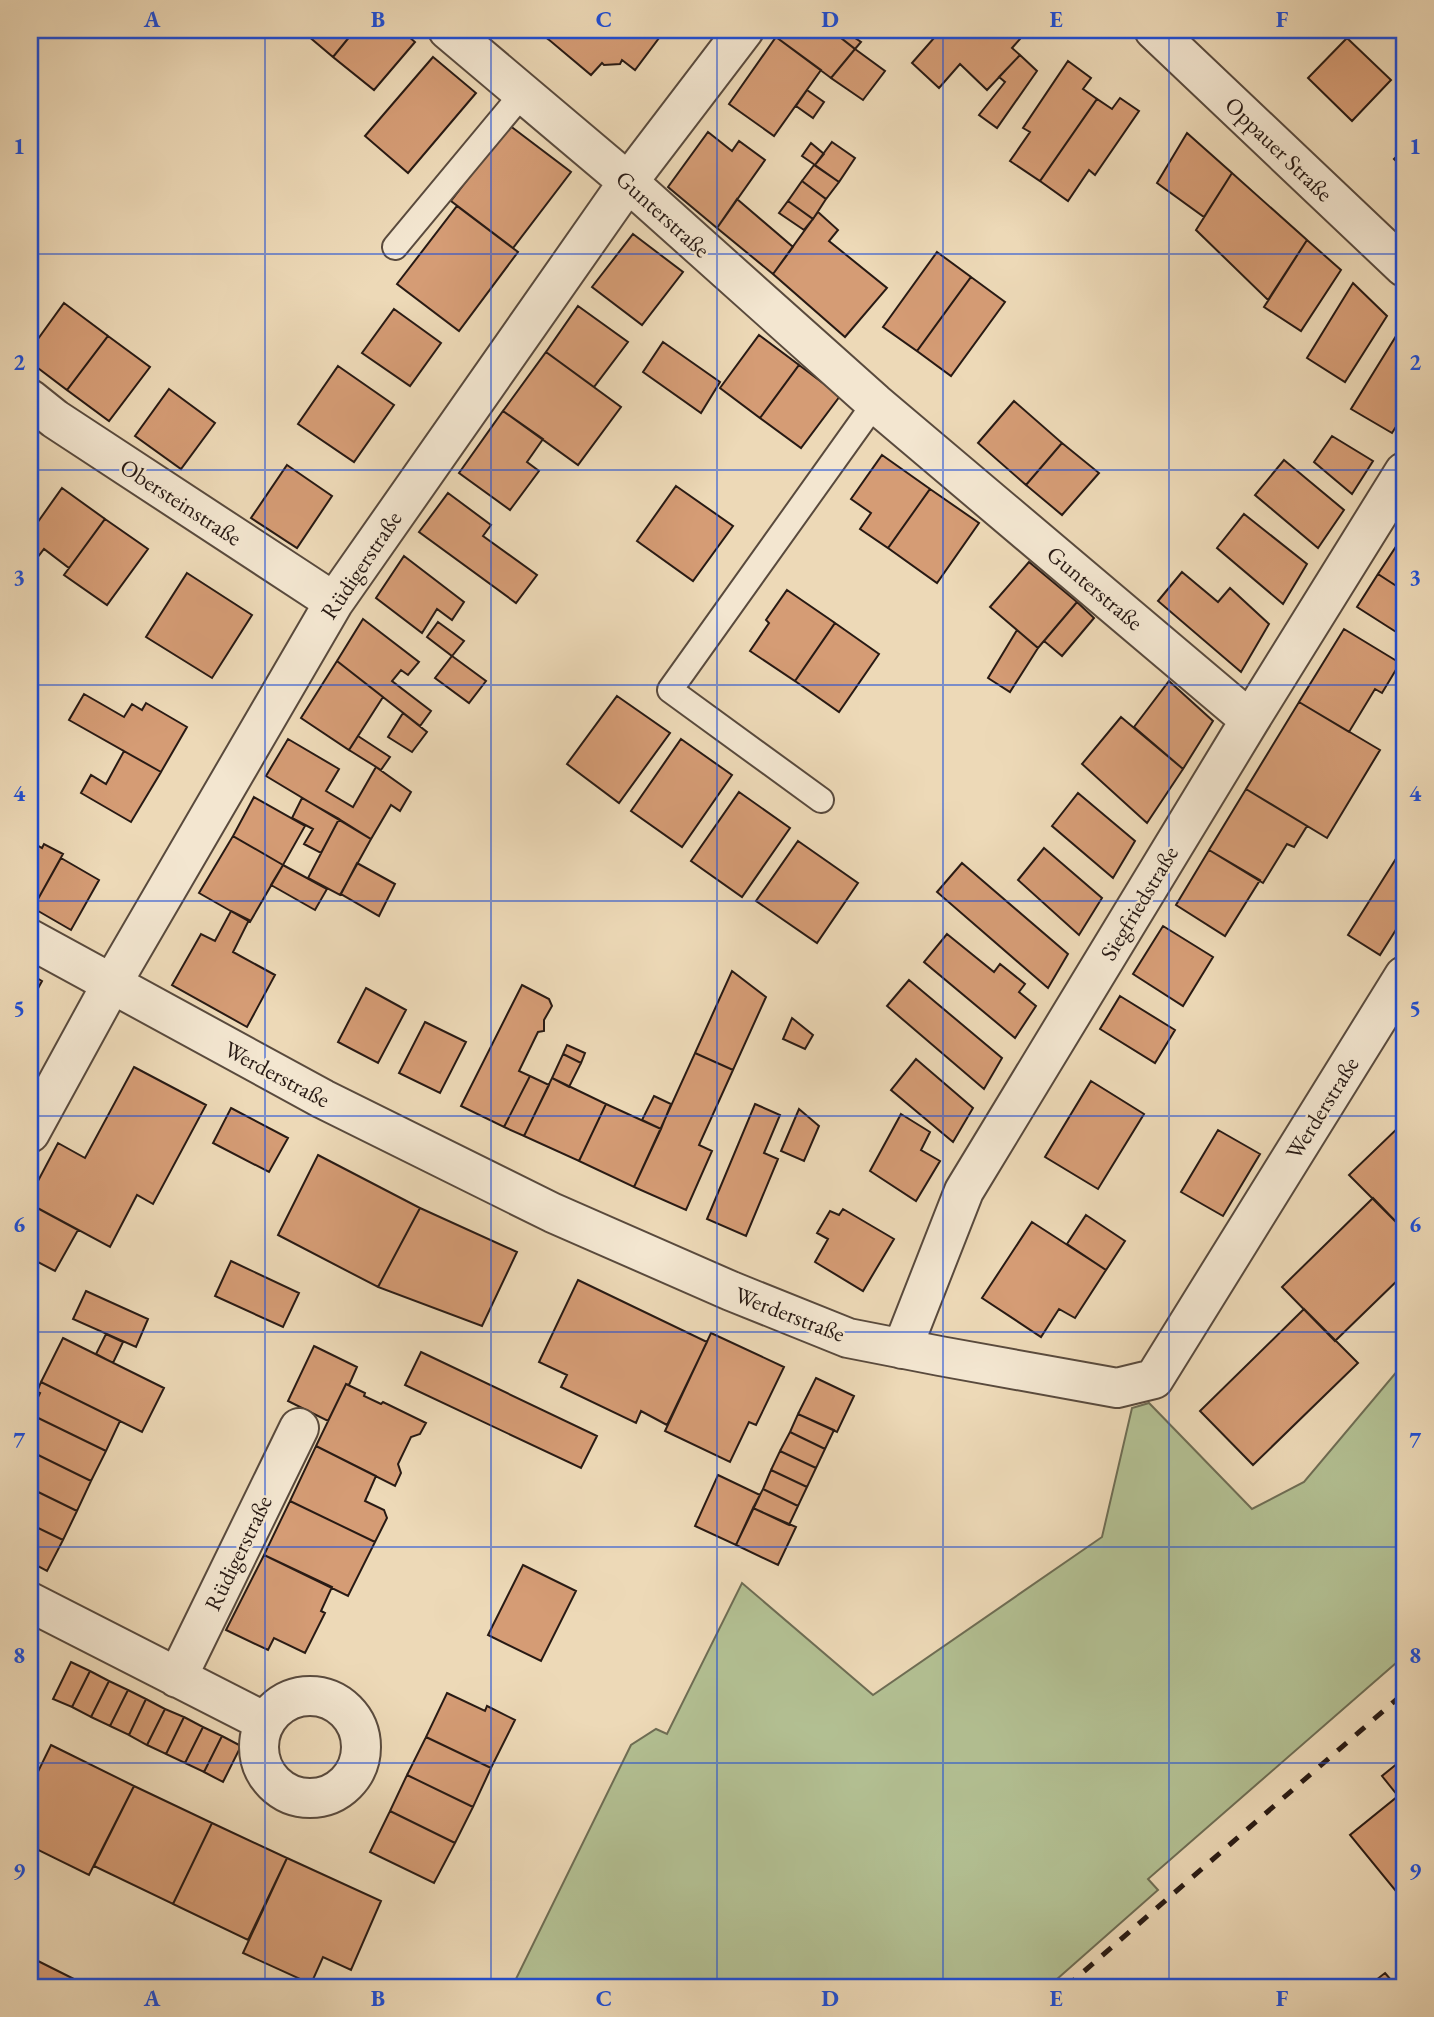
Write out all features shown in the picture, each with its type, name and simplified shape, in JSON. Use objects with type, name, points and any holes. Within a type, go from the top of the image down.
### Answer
[{"type":"street","name":"Gunterstraße","points":[[448,30],[628,182],[875,403],[1250,720]]},
{"type":"street","name":"Rüdigerstraße","points":[[30,1133],[111,985],[334,602],[628,182],[744,30]]},
{"type":"street","name":"Oppauer Straße","points":[[1154,30],[1404,267]]},
{"type":"street","name":"Obersteinstraße","points":[[30,399],[55,419],[334,602]]},
{"type":"street","name":"Siegfriedstraße","points":[[902,1349],[964,1191],[1404,472]]},
{"type":"street","name":"Werderstraße","points":[[30,940],[323,1099],[553,1213],[730,1292],[848,1338],[1117,1388],[1154,1379],[1404,976]]},
{"type":"street","name":"Rüdigerstraße","points":[[177,1678],[299,1429]]},
{"type":"street","points":[[30,1602],[265,1722]]},
{"type":"lane","points":[[395,247],[523,93]]},
{"type":"lane","points":[[821,800],[670,690],[875,403]]},
{"type":"green space","points":[[1404,1363],[1404,1656],[1148,1879],[1158,1890],[1048,1987],[512,1987],[631,1745],[656,1729],[667,1734],[742,1583],[873,1695],[1102,1537],[1132,1408],[1149,1403],[1252,1509],[1304,1482]]},
{"type":"building","points":[[301,30],[355,30],[333,57]]},
{"type":"building","points":[[355,30],[401,30],[415,42],[374,90],[333,57]]},
{"type":"building","points":[[537,30],[556,30],[548,39]]},
{"type":"building","points":[[556,30],[665,30],[635,70],[622,60],[620,64],[602,63],[591,75],[548,39]]},
{"type":"building","points":[[781,30],[839,30],[836,34],[855,49],[831,78],[776,37]]},
{"type":"building","points":[[839,30],[861,42],[855,49],[836,34]]},
{"type":"building","points":[[941,30],[1028,30],[1012,48],[1020,55],[987,90],[960,64],[939,88],[912,63]]},
{"type":"building","points":[[776,37],[821,70],[774,136],[729,104]]},
{"type":"building","points":[[1347,38],[1391,80],[1352,121],[1308,78]]},
{"type":"building","points":[[855,49],[885,71],[863,100],[831,78]]},
{"type":"building","points":[[1020,55],[1037,71],[997,128],[979,115],[1005,82],[999,77]]},
{"type":"building","points":[[433,57],[476,93],[408,173],[365,136]]},
{"type":"building","points":[[1068,61],[1091,78],[1083,89],[1097,99],[1040,181],[1010,161],[1030,132],[1023,128]]},
{"type":"building","points":[[807,90],[824,102],[813,118],[796,106]]},
{"type":"building","points":[[1120,98],[1139,111],[1095,175],[1089,170],[1068,201],[1040,181],[1097,99],[1112,109]]},
{"type":"building","points":[[509,125],[571,172],[513,248],[451,201]]},
{"type":"building","points":[[708,132],[732,151],[739,141],[765,160],[717,228],[668,187]]},
{"type":"building","points":[[1187,133],[1232,173],[1204,217],[1157,183]]},
{"type":"building","points":[[832,142],[855,158],[839,182],[815,165]]},
{"type":"building","points":[[811,143],[824,154],[815,165],[802,156]]},
{"type":"building","points":[[1404,149],[1404,169],[1394,159]]},
{"type":"building","points":[[814,165],[839,182],[826,199],[802,181]]},
{"type":"building","points":[[1232,173],[1307,240],[1268,300],[1196,230]]},
{"type":"building","points":[[802,181],[826,199],[813,219],[788,201]]},
{"type":"building","points":[[737,199],[793,247],[773,274],[717,228]]},
{"type":"building","points":[[788,201],[813,219],[804,230],[779,213]]},
{"type":"building","points":[[457,206],[518,252],[459,331],[397,284]]},
{"type":"building","points":[[818,212],[838,230],[829,241],[887,288],[845,337],[773,274]]},
{"type":"building","points":[[633,234],[683,272],[642,325],[592,287]]},
{"type":"building","points":[[1307,240],[1341,270],[1301,331],[1264,307]]},
{"type":"building","points":[[937,252],[971,277],[917,351],[883,327]]},
{"type":"building","points":[[971,277],[1005,302],[951,376],[917,351]]},
{"type":"building","points":[[1353,283],[1387,316],[1345,382],[1307,358]]},
{"type":"building","points":[[64,303],[108,336],[67,390],[30,362],[30,350]]},
{"type":"building","points":[[578,306],[628,342],[594,387],[546,352]]},
{"type":"building","points":[[394,309],[441,343],[410,386],[362,353]]},
{"type":"building","points":[[1401,328],[1404,332],[1404,414],[1392,433],[1351,409]]},
{"type":"building","points":[[759,335],[799,365],[760,418],[720,388]]},
{"type":"building","points":[[108,336],[150,367],[109,421],[67,390]]},
{"type":"building","points":[[663,342],[720,382],[701,413],[643,372]]},
{"type":"building","points":[[546,352],[621,407],[578,465],[503,411]]},
{"type":"building","points":[[799,365],[840,396],[801,448],[760,418]]},
{"type":"building","points":[[338,366],[394,405],[354,462],[298,424]]},
{"type":"building","points":[[169,389],[215,423],[181,469],[135,436]]},
{"type":"building","points":[[1014,401],[1062,443],[1026,485],[978,443]]},
{"type":"building","points":[[503,411],[543,439],[527,462],[539,471],[510,510],[459,473]]},
{"type":"building","points":[[1332,436],[1373,461],[1352,494],[1314,462]]},
{"type":"building","points":[[1062,443],[1099,473],[1062,515],[1026,485]]},
{"type":"building","points":[[882,455],[930,489],[888,548],[860,529],[871,513],[851,499]]},
{"type":"building","points":[[1284,460],[1344,510],[1318,548],[1255,495]]},
{"type":"building","points":[[287,465],[332,496],[297,548],[251,518]]},
{"type":"building","points":[[676,486],[733,526],[693,581],[637,541]]},
{"type":"building","points":[[62,488],[105,519],[69,568],[44,549],[37,558],[30,552],[30,533]]},
{"type":"building","points":[[930,489],[979,523],[937,583],[888,548]]},
{"type":"building","points":[[448,493],[491,525],[483,536],[537,575],[516,603],[419,532]]},
{"type":"building","points":[[1244,514],[1307,564],[1283,604],[1217,548]]},
{"type":"building","points":[[105,519],[148,549],[107,605],[64,575]]},
{"type":"building","points":[[1401,539],[1404,541],[1404,591],[1378,574]]},
{"type":"building","points":[[404,556],[464,602],[452,620],[437,609],[422,633],[376,598]]},
{"type":"building","points":[[1029,562],[1077,602],[1038,648],[990,607]]},
{"type":"building","points":[[1182,572],[1218,602],[1230,588],[1269,624],[1241,672],[1158,601]]},
{"type":"building","points":[[187,573],[252,615],[212,678],[146,637]]},
{"type":"building","points":[[1378,574],[1404,591],[1404,637],[1357,607]]},
{"type":"building","points":[[787,590],[835,623],[795,681],[750,651],[769,623],[766,620]]},
{"type":"building","points":[[1077,602],[1094,618],[1062,656],[1044,641]]},
{"type":"building","points":[[363,619],[419,662],[408,675],[401,670],[392,681],[431,711],[420,726],[337,661]]},
{"type":"building","points":[[438,622],[464,641],[452,656],[427,637]]},
{"type":"building","points":[[835,623],[879,654],[839,712],[795,681]]},
{"type":"building","points":[[1344,629],[1400,663],[1382,693],[1375,689],[1349,732],[1299,702]]},
{"type":"building","points":[[1017,630],[1038,648],[1010,692],[988,678]]},
{"type":"building","points":[[452,656],[486,681],[469,703],[435,678]]},
{"type":"building","points":[[337,661],[383,697],[349,750],[301,718]]},
{"type":"building","points":[[1169,681],[1213,721],[1183,769],[1134,727]]},
{"type":"building","points":[[84,694],[124,717],[132,704],[142,710],[146,703],[187,727],[161,772],[69,720]]},
{"type":"building","points":[[617,696],[670,733],[619,803],[567,764]]},
{"type":"building","points":[[1299,702],[1380,750],[1327,838],[1246,789]]},
{"type":"building","points":[[403,713],[427,732],[412,752],[388,737]]},
{"type":"building","points":[[1121,717],[1183,769],[1147,823],[1082,764]]},
{"type":"building","points":[[358,736],[390,757],[381,770],[349,750]]},
{"type":"building","points":[[288,739],[339,769],[326,791],[353,807],[376,767],[411,792],[400,811],[391,805],[371,839],[266,776]]},
{"type":"building","points":[[681,739],[732,775],[682,847],[631,811]]},
{"type":"building","points":[[124,751],[161,772],[131,822],[81,793],[91,775],[106,784]]},
{"type":"building","points":[[1246,789],[1307,826],[1294,847],[1287,844],[1263,883],[1209,850]]},
{"type":"building","points":[[739,792],[790,828],[742,897],[691,861]]},
{"type":"building","points":[[1078,793],[1135,841],[1113,878],[1052,826]]},
{"type":"building","points":[[254,797],[305,826],[283,865],[233,836]]},
{"type":"building","points":[[302,798],[339,819],[321,853],[304,844],[313,829],[292,818]]},
{"type":"building","points":[[339,819],[371,839],[340,895],[308,878]]},
{"type":"building","points":[[233,836],[283,865],[250,922],[199,893]]},
{"type":"building","points":[[30,841],[42,848],[44,844],[63,854],[33,908],[30,906]]},
{"type":"building","points":[[798,841],[858,883],[817,943],[756,901]]},
{"type":"building","points":[[1044,848],[1102,898],[1079,935],[1018,880]]},
{"type":"building","points":[[1209,850],[1260,880],[1225,936],[1176,905]]},
{"type":"building","points":[[1397,857],[1404,861],[1404,917],[1380,955],[1348,935]]},
{"type":"building","points":[[61,858],[99,880],[71,930],[33,908]]},
{"type":"building","points":[[357,863],[395,884],[379,916],[341,894]]},
{"type":"building","points":[[962,863],[1068,954],[1048,988],[937,892]]},
{"type":"building","points":[[283,865],[327,889],[315,910],[271,885]]},
{"type":"building","points":[[231,911],[249,920],[233,952],[275,975],[247,1027],[172,985],[201,934],[215,941]]},
{"type":"building","points":[[1163,926],[1213,957],[1183,1006],[1133,974]]},
{"type":"building","points":[[947,934],[994,972],[1000,964],[1025,984],[1019,992],[1036,1006],[1015,1038],[924,962]]},
{"type":"building","points":[[732,971],[766,997],[733,1070],[695,1053]]},
{"type":"building","points":[[30,974],[42,981],[30,1003]]},
{"type":"building","points":[[909,980],[1002,1058],[984,1089],[887,1006]]},
{"type":"building","points":[[522,985],[549,999],[552,1006],[544,1020],[544,1031],[538,1032],[519,1071],[530,1076],[504,1127],[461,1106]]},
{"type":"building","points":[[366,988],[406,1010],[378,1063],[338,1042]]},
{"type":"building","points":[[1120,996],[1175,1030],[1155,1063],[1100,1029]]},
{"type":"building","points":[[792,1018],[813,1035],[805,1049],[783,1039]]},
{"type":"building","points":[[425,1022],[466,1042],[440,1093],[399,1073]]},
{"type":"building","points":[[567,1045],[585,1053],[581,1063],[563,1054]]},
{"type":"building","points":[[695,1053],[733,1070],[699,1145],[712,1151],[686,1210],[634,1187]]},
{"type":"building","points":[[563,1054],[581,1063],[569,1087],[552,1078]]},
{"type":"building","points":[[916,1059],[973,1108],[953,1142],[891,1090]]},
{"type":"building","points":[[134,1067],[206,1105],[153,1204],[137,1195],[110,1247],[30,1204],[30,1196],[58,1143],[85,1158]]},
{"type":"building","points":[[530,1076],[549,1085],[524,1136],[504,1127]]},
{"type":"building","points":[[552,1078],[606,1104],[579,1161],[524,1136]]},
{"type":"building","points":[[1091,1081],[1144,1114],[1098,1189],[1045,1157]]},
{"type":"building","points":[[654,1096],[671,1104],[661,1129],[642,1120]]},
{"type":"building","points":[[606,1104],[661,1129],[634,1187],[579,1161]]},
{"type":"building","points":[[755,1104],[780,1115],[764,1153],[778,1159],[746,1236],[707,1219]]},
{"type":"building","points":[[231,1108],[288,1138],[269,1172],[213,1143]]},
{"type":"building","points":[[799,1109],[819,1126],[804,1161],[781,1151]]},
{"type":"building","points":[[901,1114],[930,1132],[921,1150],[940,1161],[916,1201],[870,1171]]},
{"type":"building","points":[[1404,1122],[1404,1227],[1403,1229],[1349,1175]]},
{"type":"building","points":[[1218,1130],[1260,1154],[1223,1216],[1181,1192]]},
{"type":"building","points":[[318,1155],[420,1208],[378,1287],[278,1235]]},
{"type":"building","points":[[1373,1198],[1404,1230],[1404,1274],[1335,1341],[1282,1287]]},
{"type":"building","points":[[30,1204],[78,1230],[55,1271],[30,1258]]},
{"type":"building","points":[[420,1208],[517,1252],[482,1326],[378,1287]]},
{"type":"building","points":[[843,1209],[894,1239],[863,1291],[815,1262],[828,1239],[817,1233],[830,1211],[839,1215]]},
{"type":"building","points":[[1086,1215],[1125,1241],[1106,1270],[1067,1244]]},
{"type":"building","points":[[1032,1222],[1106,1270],[1075,1318],[1059,1309],[1041,1337],[982,1298]]},
{"type":"building","points":[[231,1261],[299,1293],[283,1327],[215,1296]]},
{"type":"building","points":[[578,1280],[707,1342],[667,1425],[641,1411],[636,1423],[561,1387],[567,1375],[539,1362]]},
{"type":"building","points":[[86,1291],[148,1319],[136,1347],[73,1319]]},
{"type":"building","points":[[1304,1309],[1358,1363],[1253,1465],[1200,1411]]},
{"type":"building","points":[[711,1333],[784,1367],[756,1425],[749,1422],[730,1462],[665,1431]]},
{"type":"building","points":[[106,1334],[123,1342],[113,1363],[96,1354]]},
{"type":"building","points":[[63,1338],[164,1388],[142,1432],[41,1382]]},
{"type":"building","points":[[314,1346],[357,1367],[328,1421],[288,1401]]},
{"type":"building","points":[[421,1352],[597,1436],[581,1468],[405,1385]]},
{"type":"building","points":[[816,1378],[854,1396],[837,1432],[798,1414]]},
{"type":"building","points":[[41,1382],[120,1421],[106,1451],[30,1414],[40,1393],[37,1392]]},
{"type":"building","points":[[346,1384],[365,1393],[364,1396],[426,1423],[420,1434],[411,1437],[398,1464],[401,1473],[395,1486],[316,1446]]},
{"type":"building","points":[[30,1414],[106,1451],[91,1481],[30,1451]]},
{"type":"building","points":[[798,1414],[834,1430],[825,1449],[790,1432]]},
{"type":"building","points":[[790,1432],[825,1449],[816,1468],[780,1451]]},
{"type":"building","points":[[316,1446],[376,1476],[365,1501],[384,1510],[387,1518],[375,1542],[290,1501]]},
{"type":"building","points":[[30,1451],[91,1481],[77,1511],[30,1488]]},
{"type":"building","points":[[780,1451],[816,1468],[807,1487],[771,1470]]},
{"type":"building","points":[[771,1470],[807,1487],[798,1506],[763,1489]]},
{"type":"building","points":[[718,1475],[760,1495],[736,1545],[695,1526]]},
{"type":"building","points":[[30,1488],[77,1511],[63,1540],[30,1524]]},
{"type":"building","points":[[763,1489],[798,1506],[789,1525],[753,1508]]},
{"type":"building","points":[[290,1501],[375,1542],[348,1596],[264,1555]]},
{"type":"building","points":[[753,1508],[796,1527],[778,1565],[736,1545]]},
{"type":"building","points":[[30,1524],[63,1540],[47,1571],[30,1562]]},
{"type":"building","points":[[264,1555],[332,1587],[321,1611],[325,1613],[305,1653],[274,1638],[268,1650],[226,1630]]},
{"type":"building","points":[[523,1565],[576,1591],[541,1661],[488,1635]]},
{"type":"building","points":[[71,1662],[90,1671],[72,1707],[53,1699]]},
{"type":"building","points":[[90,1671],[109,1681],[91,1717],[72,1707]]},
{"type":"building","points":[[109,1681],[128,1690],[110,1726],[91,1717]]},
{"type":"building","points":[[128,1690],[146,1699],[129,1735],[110,1726]]},
{"type":"building","points":[[447,1693],[485,1711],[487,1706],[515,1720],[491,1768],[426,1737]]},
{"type":"building","points":[[146,1699],[165,1709],[147,1745],[129,1735]]},
{"type":"building","points":[[165,1709],[184,1717],[166,1754],[147,1745]]},
{"type":"building","points":[[184,1717],[203,1727],[185,1763],[166,1754]]},
{"type":"building","points":[[203,1727],[222,1736],[204,1772],[185,1763]]},
{"type":"building","points":[[222,1736],[241,1746],[223,1782],[204,1772]]},
{"type":"building","points":[[426,1737],[491,1768],[473,1807],[407,1775]]},
{"type":"building","points":[[51,1745],[134,1786],[89,1875],[30,1846],[30,1788]]},
{"type":"building","points":[[1404,1758],[1404,1901],[1350,1835],[1398,1796],[1382,1776]]},
{"type":"building","points":[[407,1775],[473,1807],[455,1843],[390,1811]]},
{"type":"building","points":[[134,1786],[212,1823],[173,1904],[94,1866]]},
{"type":"building","points":[[390,1811],[455,1843],[434,1883],[370,1852]]},
{"type":"building","points":[[212,1823],[287,1858],[248,1940],[173,1904]]},
{"type":"building","points":[[287,1858],[381,1901],[351,1970],[323,1957],[311,1984],[243,1953]]},
{"type":"building","points":[[30,1957],[78,1981],[75,1987],[30,1987]]},
{"type":"building","points":[[1385,1973],[1397,1987],[1367,1987]]},
{"type":"railway","points":[[1066,1987],[1404,1693]]}]
